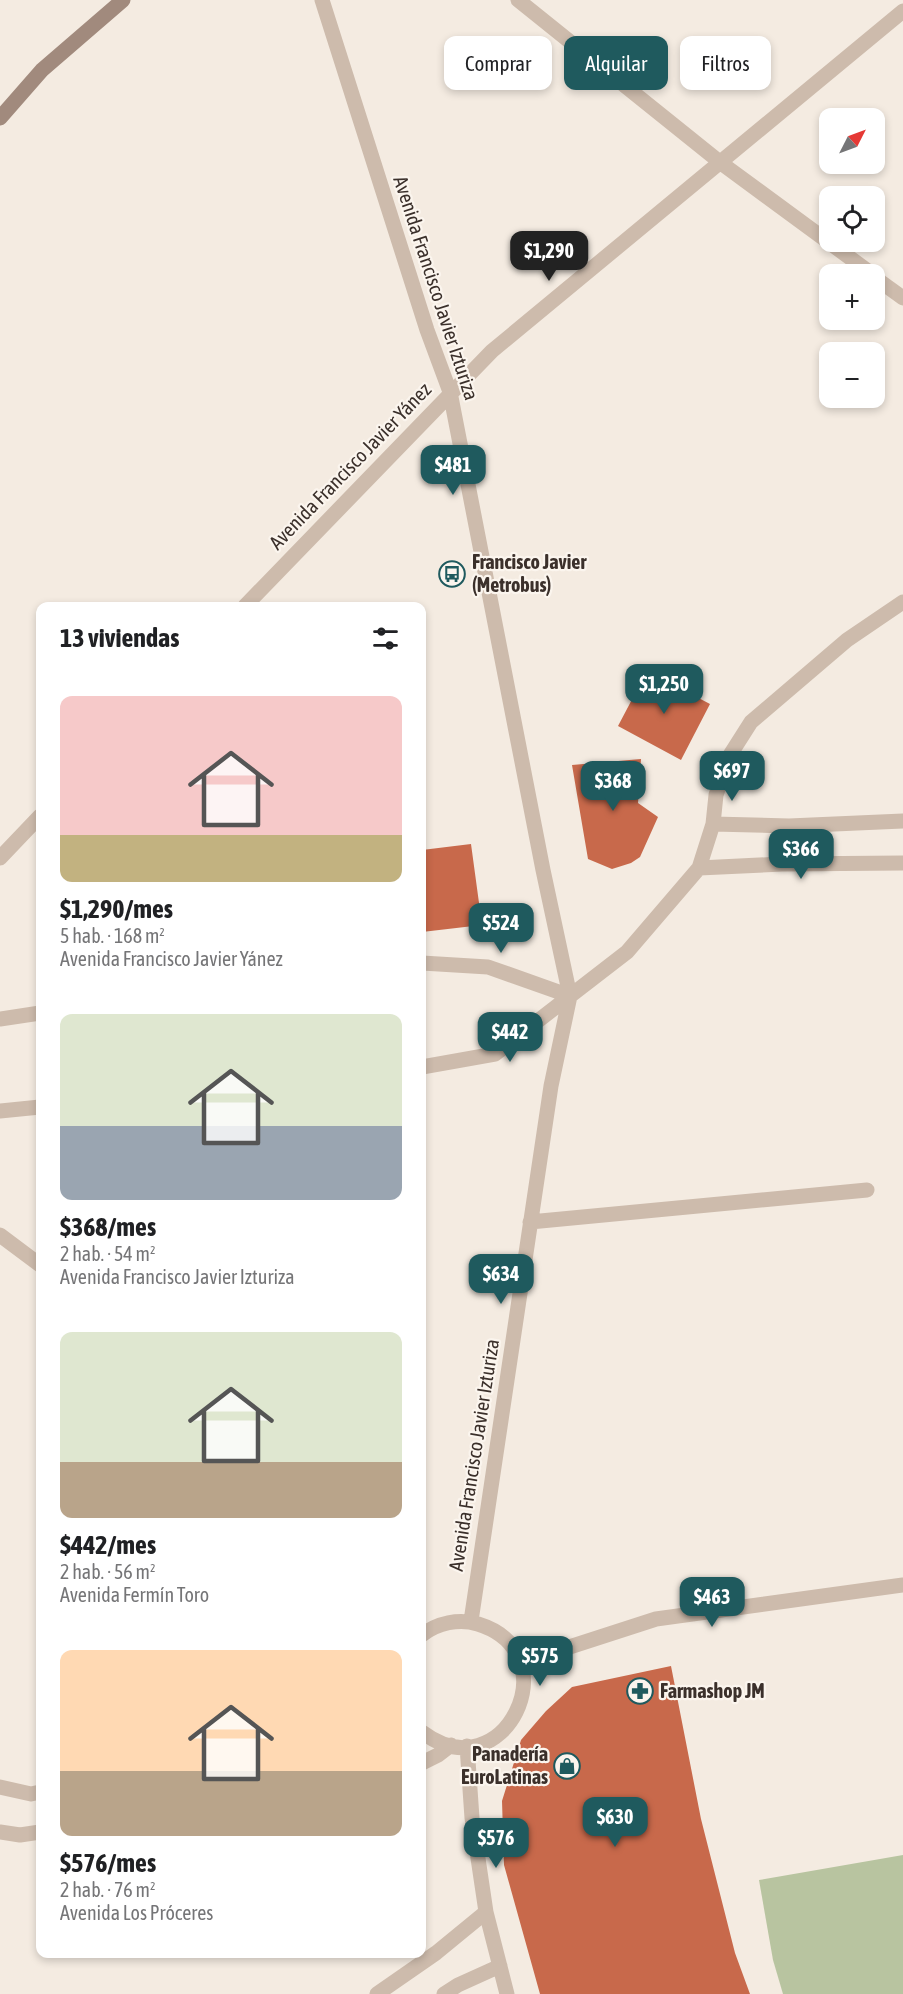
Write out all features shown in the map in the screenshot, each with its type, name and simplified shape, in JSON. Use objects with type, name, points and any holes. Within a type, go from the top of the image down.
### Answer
[{"type":"main road","points":[[0,118],[42,70],[123,0]]},
{"type":"street","name":"Avenida Francisco Javier Izturiza","points":[[322,0],[427,330],[450,392],[543,870],[570,996],[551,1086],[471,1622]]},
{"type":"street","points":[[518,0],[721,163],[857,264]]},
{"type":"street","name":"Avenida Francisco Javier Yánez","points":[[249,602],[492,351],[903,11]]},
{"type":"street","points":[[885,285],[903,298]]},
{"type":"street","points":[[426,1066],[495,1054],[627,952],[699,868],[713,824],[716,795],[730,755],[751,722],[847,640],[903,602]]},
{"type":"street","points":[[0,858],[36,820]]},
{"type":"street","points":[[713,824],[789,826],[903,821]]},
{"type":"street","points":[[699,868],[782,864],[903,863]]},
{"type":"street","points":[[426,963],[488,967],[570,996]]},
{"type":"street","points":[[0,1019],[36,1014]]},
{"type":"street","points":[[0,1111],[36,1107]]},
{"type":"street","points":[[530,1222],[867,1190]]},
{"type":"street","points":[[0,1235],[36,1262]]},
{"type":"street","points":[[520,1663],[656,1619],[903,1585]]},
{"type":"street","points":[[426,1631],[446,1623],[471,1622],[487,1626],[501,1635],[512,1648],[520,1663],[524,1688],[522,1701],[510,1723],[491,1739],[467,1746],[451,1745],[426,1735]]},
{"type":"street","points":[[426,1761],[451,1745]]},
{"type":"street","points":[[467,1746],[472,1818],[486,1912],[507,1994]]},
{"type":"street","points":[[0,1787],[31,1794],[36,1793]]},
{"type":"street","points":[[0,1832],[20,1835],[36,1833]]},
{"type":"street","points":[[377,1994],[436,1953],[486,1912]]},
{"type":"street","points":[[444,1994],[500,1965]]},
{"type":"green space","points":[[903,1855],[903,1994],[783,1994],[773,1960],[759,1880]]},
{"type":"building","points":[[647,671],[710,704],[681,760],[618,726]]},
{"type":"building","points":[[641,759],[638,803],[658,817],[640,857],[631,863],[612,869],[588,859],[572,765]]},
{"type":"building","points":[[471,844],[482,925],[426,932],[426,850]]},
{"type":"building","points":[[671,1666],[701,1819],[735,1953],[750,1994],[540,1994],[504,1865],[502,1801],[521,1740],[546,1711],[572,1687]]},
{"type":"place","name":"Francisco Javier (Metrobus)","points":[[452,574]]},
{"type":"place","name":"Farmashop JM","points":[[640,1691]]},
{"type":"place","name":"Panadería EuroLatinas","points":[[567,1766]]}]
